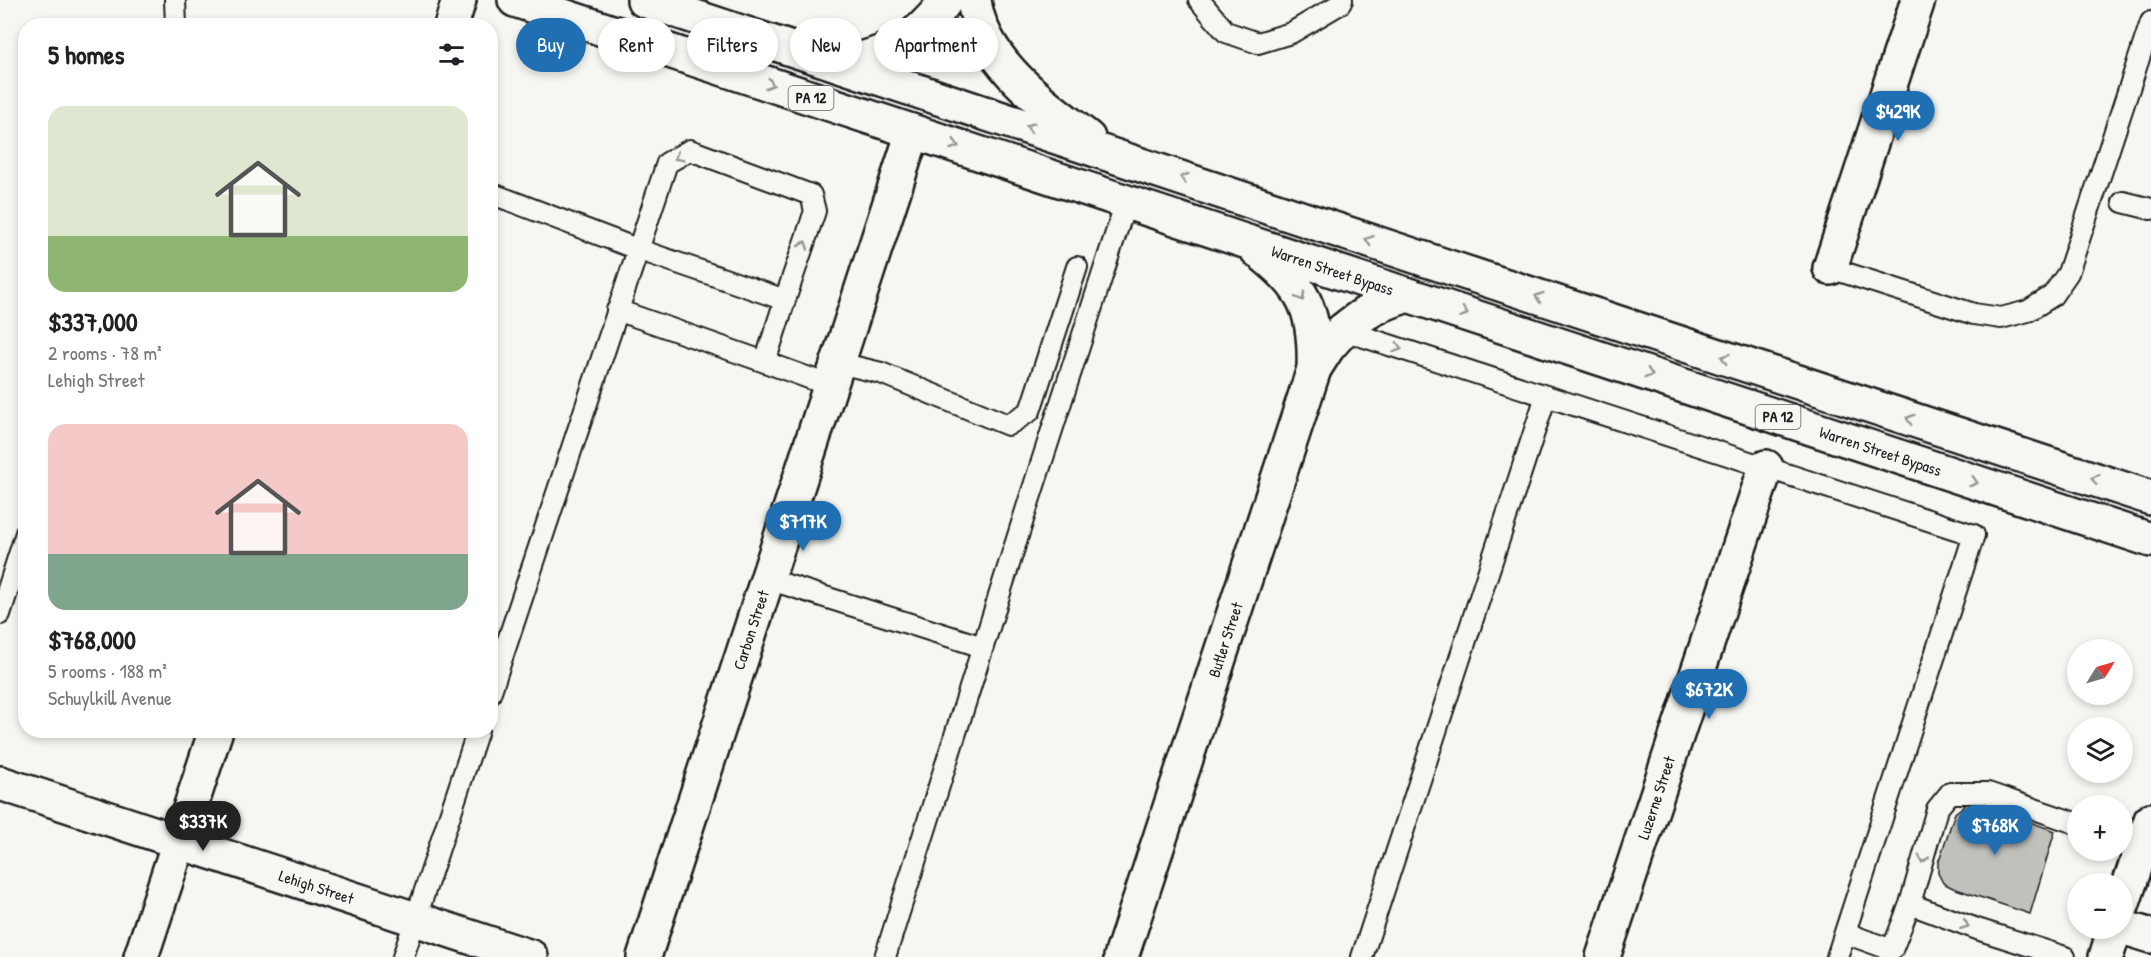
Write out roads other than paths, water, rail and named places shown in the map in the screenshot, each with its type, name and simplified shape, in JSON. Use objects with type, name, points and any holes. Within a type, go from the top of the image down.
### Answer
[{"type":"main road","points":[[453,18],[459,0]]},
{"type":"main road","name":"Warren Street Bypass","points":[[514,0],[2151,540]]},
{"type":"main road","name":"PA 12","points":[[644,0],[700,9],[790,45]]},
{"type":"main road","points":[[862,59],[879,55],[903,43],[923,28],[946,0]]},
{"type":"main road","points":[[974,0],[982,26],[994,50],[1009,69],[1046,105],[1106,152]]},
{"type":"main road","points":[[1830,268],[1918,0]]},
{"type":"main road","name":"PA 12","points":[[861,72],[2151,498]]},
{"type":"main road","name":"Carbon Street","points":[[644,957],[913,132]]},
{"type":"main road","points":[[1246,241],[1278,267],[1293,283],[1304,300],[1315,338],[1314,369]]},
{"type":"main road","name":"Butler Street","points":[[1121,957],[1314,369],[1328,347],[1359,316],[1380,304],[1408,295]]},
{"type":"main road","name":"Luzerne Street","points":[[1603,957],[1766,467]]},
{"type":"main road","points":[[141,957],[213,738]]},
{"type":"main road","name":"Lehigh Street","points":[[0,783],[531,957]]},
{"type":"main road","points":[[2130,873],[2139,835]]},
{"type":"main road","points":[[2133,930],[2151,936]]},
{"type":"main road","points":[[2106,957],[2112,939]]},
{"type":"lane","points":[[175,0],[176,18]]},
{"type":"lane","points":[[1200,0],[1227,32],[1258,43],[1291,33],[1340,4],[1342,0]]},
{"type":"lane","points":[[1830,268],[1974,314],[2001,318],[2028,311],[2052,296],[2068,273],[2151,22]]},
{"type":"lane","points":[[498,670],[667,163],[690,150],[811,195],[815,211],[765,362]]},
{"type":"lane","points":[[498,196],[637,249],[785,300]]},
{"type":"lane","points":[[885,957],[1126,202]]},
{"type":"lane","points":[[2123,202],[2151,209]]},
{"type":"lane","points":[[617,310],[765,362],[835,374],[881,373],[1008,425],[1030,411],[1077,267]]},
{"type":"lane","points":[[1343,330],[1974,535],[1837,957]]},
{"type":"lane","points":[[1362,957],[1546,396]]},
{"type":"lane","points":[[0,614],[18,558]]},
{"type":"lane","points":[[768,579],[983,647]]},
{"type":"lane","points":[[403,957],[475,738]]},
{"type":"lane","points":[[1845,933],[1900,953],[1910,904],[1937,809],[1950,793],[1988,793],[2067,820]]},
{"type":"lane","points":[[1910,904],[1977,929],[2065,957]]}]
